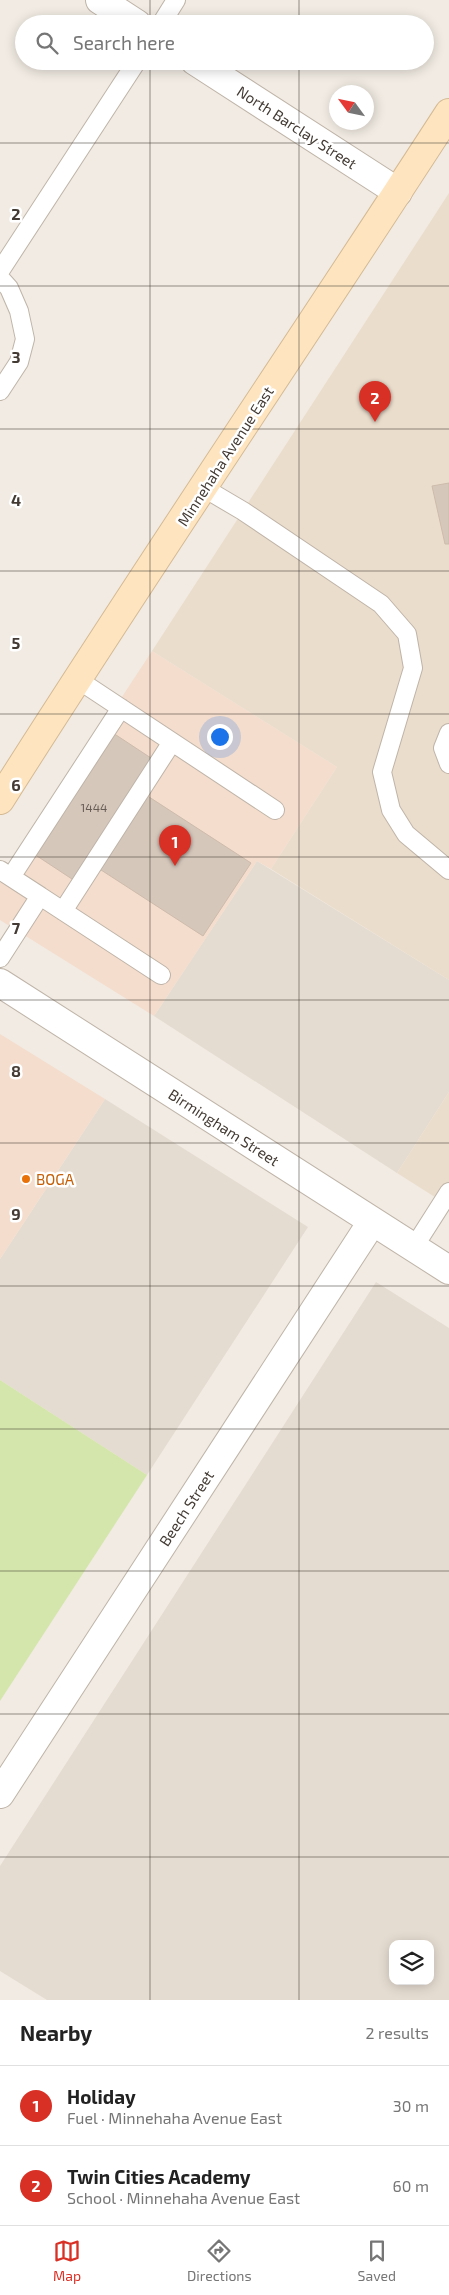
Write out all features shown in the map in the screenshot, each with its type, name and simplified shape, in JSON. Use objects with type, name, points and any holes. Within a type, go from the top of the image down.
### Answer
[{"type":"main road","name":"Minnehaha Avenue East","points":[[0,800],[77,679],[449,113]]},
{"type":"street","points":[[100,0],[123,15]]},
{"type":"street","name":"North Barclay Street","points":[[210,70],[398,192]]},
{"type":"street","name":"Birmingham Street","points":[[0,983],[449,1270]]},
{"type":"street","name":"Beech Street","points":[[0,1794],[372,1222]]},
{"type":"lane","points":[[167,15],[176,0]]},
{"type":"lane","points":[[0,271],[131,70]]},
{"type":"lane","points":[[0,278],[9,288],[19,311],[26,338],[19,362],[0,391]]},
{"type":"lane","points":[[204,488],[243,511],[381,604],[407,634],[413,668],[382,772],[391,810],[406,834],[449,870]]},
{"type":"lane","points":[[77,679],[275,810]]},
{"type":"lane","points":[[121,708],[6,873],[162,975]]},
{"type":"lane","points":[[449,733],[443,748],[449,764]]},
{"type":"lane","points":[[63,911],[172,742]]},
{"type":"lane","points":[[0,958],[40,896]]},
{"type":"lane","points":[[414,1247],[449,1192]]},
{"type":"shaded area","points":[[449,193],[449,980],[271,869],[337,767],[152,651]]},
{"type":"shaded area","points":[[152,651],[337,767],[271,869],[257,861],[154,1016],[0,920],[0,883]]},
{"type":"shaded area","points":[[257,861],[449,980],[449,1092],[397,1173],[154,1016]]},
{"type":"shaded area","name":"BOGA","points":[[0,1034],[105,1099],[0,1259]]},
{"type":"shaded area","points":[[449,1092],[449,1206],[397,1173]]},
{"type":"shaded area","points":[[105,1099],[308,1227],[147,1475],[0,1380],[0,1259]]},
{"type":"shaded area","points":[[376,1282],[449,1328],[449,2000],[47,2000],[0,1971],[0,1866]]},
{"type":"green space","points":[[0,1380],[147,1475],[0,1701]]},
{"type":"building","points":[[449,483],[449,544],[445,544],[432,486]]},
{"type":"building","points":[[113,733],[154,760],[75,881],[34,854]]},
{"type":"building","points":[[146,795],[251,863],[203,936],[98,868]]},
{"type":"place","name":"Twin Cities Academy","points":[[375,422]]},
{"type":"place","name":"Holiday","points":[[175,866]]},
{"type":"place","name":"BOGA","points":[[26,1179]]}]
